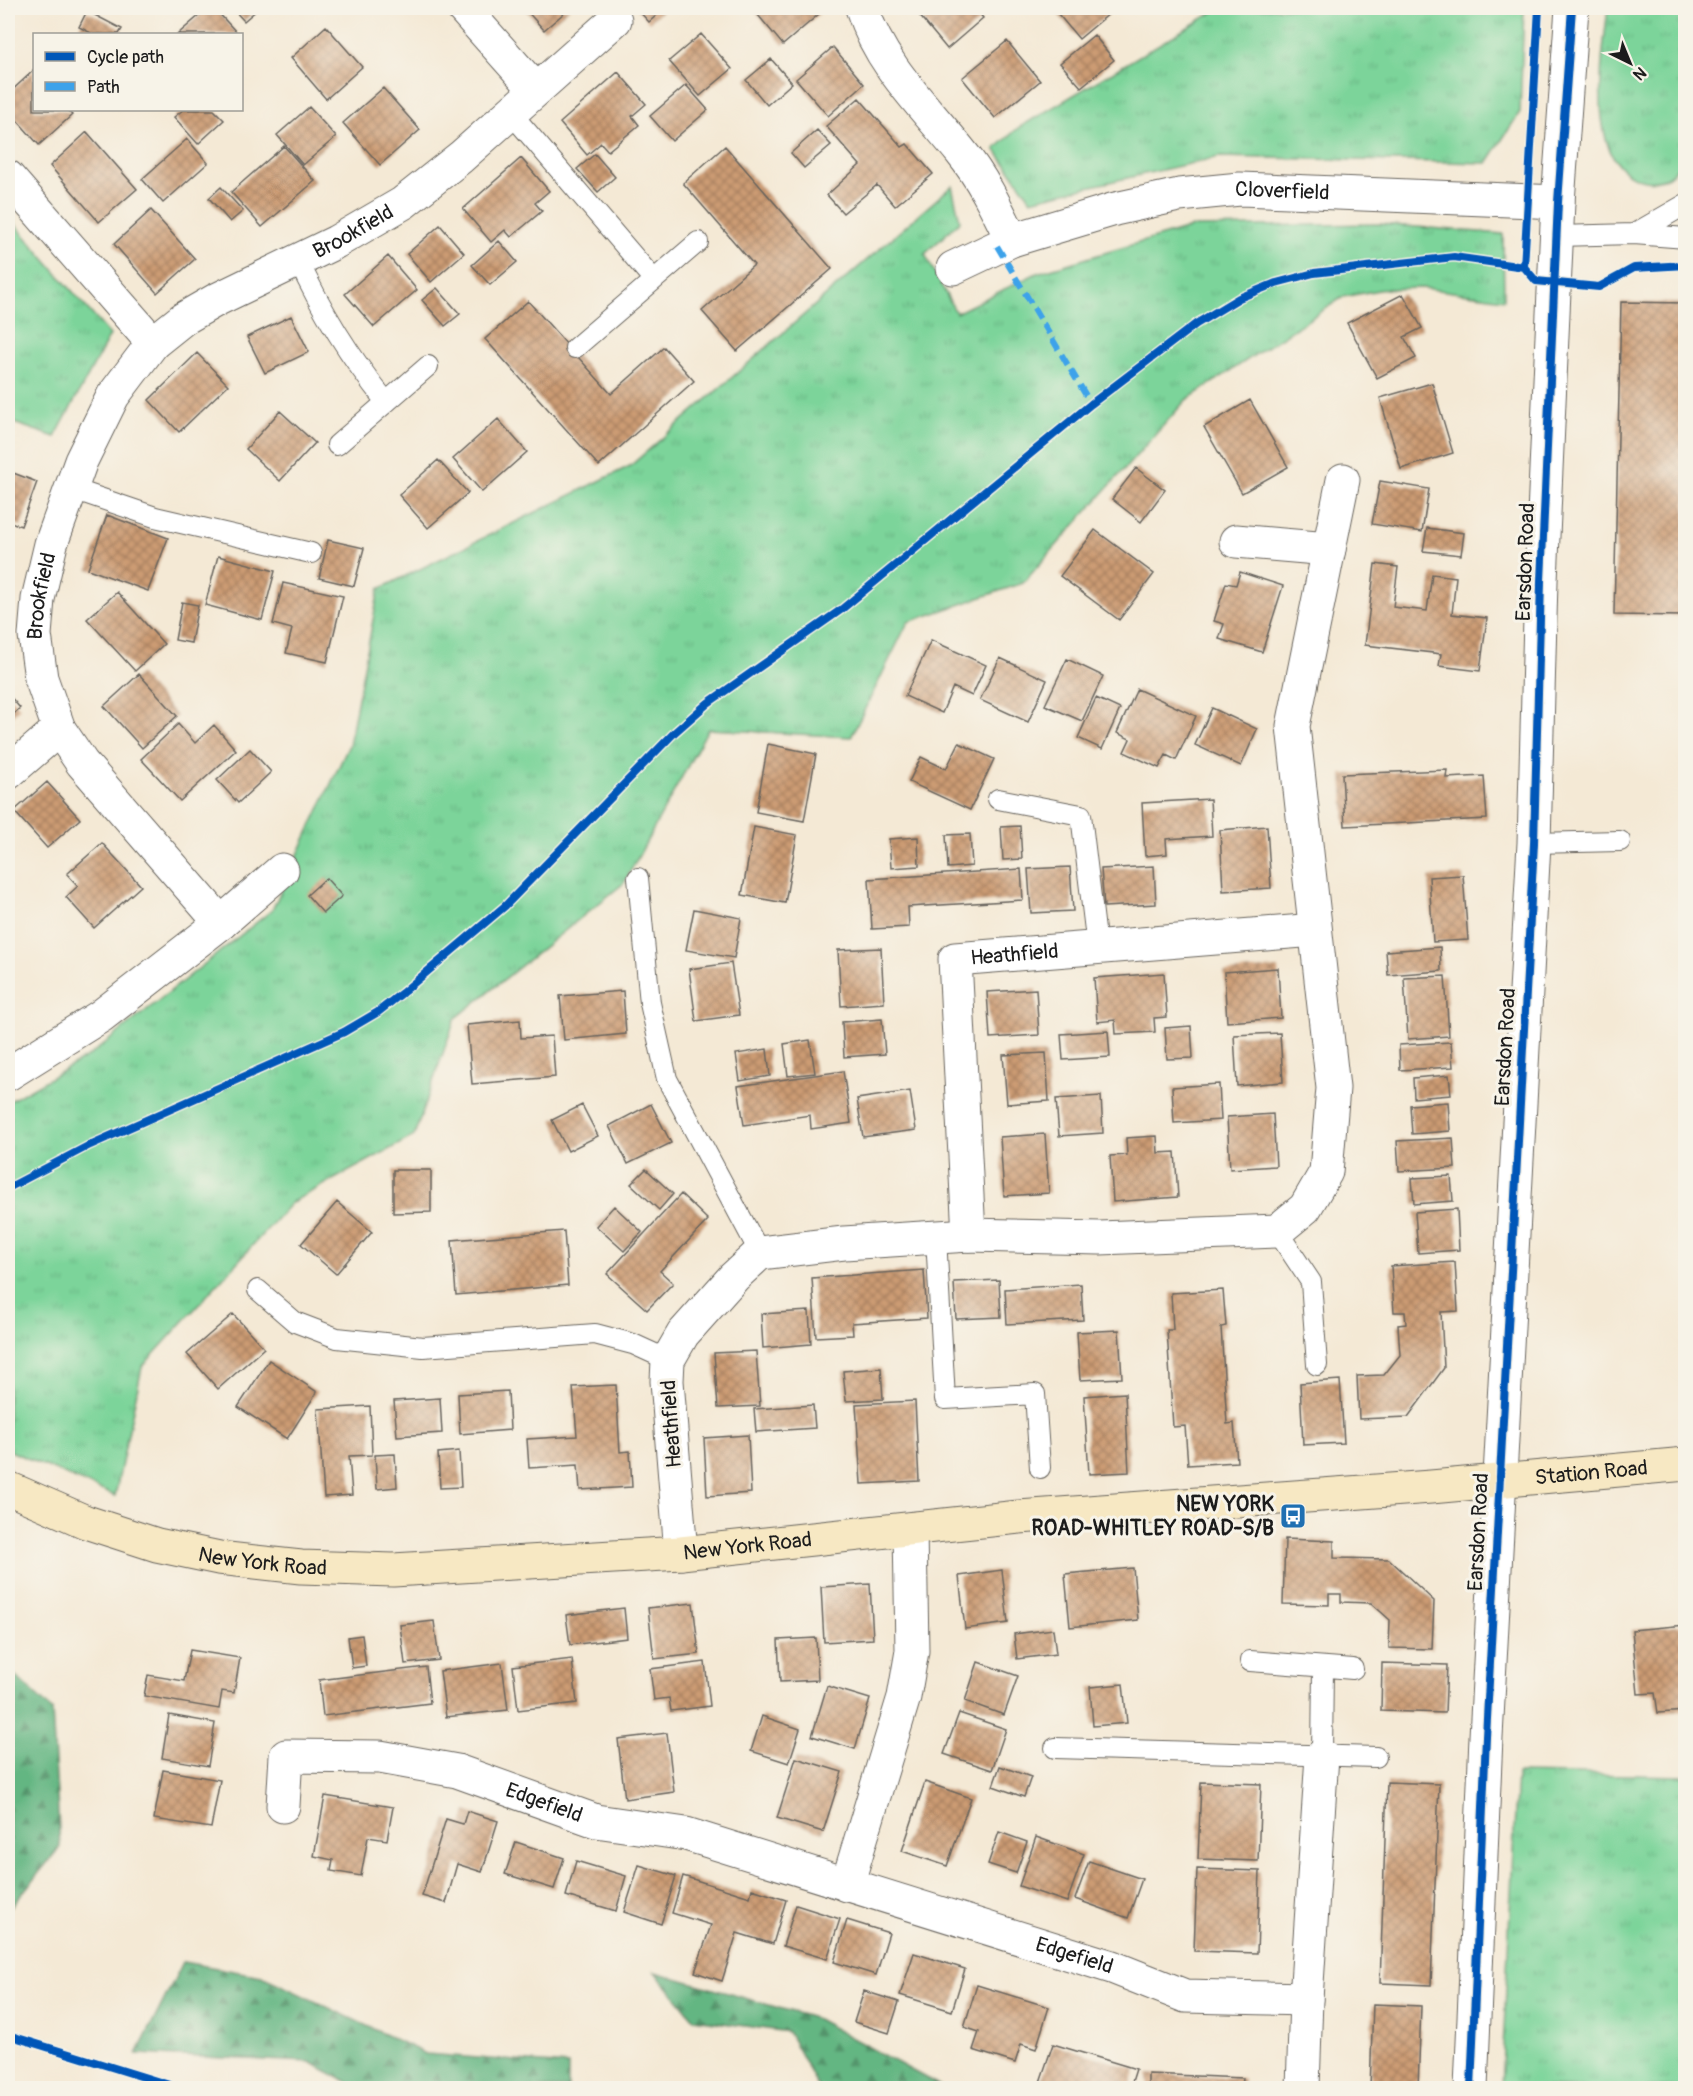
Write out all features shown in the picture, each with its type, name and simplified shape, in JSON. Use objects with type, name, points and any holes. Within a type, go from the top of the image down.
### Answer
[{"type":"main road","name":"Station Road","points":[[1499,1480],[1686,1464]]},
{"type":"main road","name":"New York Road","points":[[8,1488],[86,1522],[157,1545],[219,1558],[289,1565],[393,1570],[681,1552],[1019,1517],[1499,1480]]},
{"type":"street","points":[[463,8],[535,89]]},
{"type":"street","points":[[862,8],[885,58],[905,87],[982,180],[1012,240]]},
{"type":"street","name":"Earsdon Road","points":[[1471,2088],[1499,1480],[1534,843],[1541,581],[1558,202],[1572,8]]},
{"type":"street","name":"Brookfield","points":[[221,923],[82,763],[59,729],[41,678],[35,635],[38,599],[70,488],[113,396],[153,343],[183,319],[207,304],[336,242],[403,203],[461,157],[615,20]]},
{"type":"street","points":[[8,177],[153,343]]},
{"type":"street","name":"Cloverfield","points":[[953,268],[1012,240],[1115,209],[1179,195],[1240,189],[1558,202]]},
{"type":"street","points":[[760,1253],[844,1243],[969,1235],[1100,1238],[1277,1231],[1305,1208],[1326,1172],[1333,1088],[1293,726],[1343,480]]},
{"type":"street","points":[[1236,541],[1329,549]]},
{"type":"street","points":[[8,773],[59,729]]},
{"type":"street","points":[[8,1074],[101,1016],[221,923],[282,870]]},
{"type":"street","name":"Heathfield","points":[[969,1235],[955,959],[1315,930]]},
{"type":"street","name":"Heathfield","points":[[681,1552],[667,1381],[668,1359],[683,1335],[734,1277],[760,1253]]},
{"type":"street","points":[[847,1886],[904,1697],[912,1651],[910,1529]]},
{"type":"street","name":"Edgefield","points":[[283,1806],[286,1756],[380,1756],[457,1771],[596,1821],[686,1834],[1112,1967],[1185,1996],[1306,1999]]},
{"type":"street","points":[[1303,2088],[1306,1999],[1322,1756]]},
{"type":"lane","points":[[510,112],[654,280]]},
{"type":"lane","points":[[1634,234],[1686,204]]},
{"type":"lane","points":[[1557,236],[1634,234],[1686,238]]},
{"type":"lane","points":[[575,348],[698,242]]},
{"type":"lane","points":[[298,260],[318,305],[352,359],[386,402]]},
{"type":"lane","points":[[337,445],[428,366]]},
{"type":"lane","points":[[70,488],[154,517],[311,553]]},
{"type":"lane","points":[[998,799],[1082,815],[1097,947]]},
{"type":"lane","points":[[1534,843],[1620,841]]},
{"type":"lane","points":[[638,878],[650,1002],[667,1079],[760,1253]]},
{"type":"lane","points":[[1277,1231],[1311,1282],[1317,1365]]},
{"type":"lane","points":[[936,1237],[945,1399],[1035,1394],[1040,1468]]},
{"type":"lane","points":[[258,1290],[296,1322],[337,1338],[423,1347],[595,1334],[633,1344],[668,1359]]},
{"type":"lane","points":[[1250,1661],[1353,1669]]},
{"type":"lane","points":[[1322,1756],[1323,1667]]},
{"type":"lane","points":[[1055,1748],[1376,1757]]},
{"type":"green space","points":[[1220,8],[1524,8],[1520,112],[1487,163],[1219,157],[1031,200],[995,149],[1018,128]]},
{"type":"green space","points":[[1608,8],[1685,8],[1685,158],[1669,176],[1658,180],[1645,180],[1625,171],[1612,154],[1604,132],[1601,79]]},
{"type":"green space","points":[[952,186],[960,221],[925,254],[956,313],[1037,273],[1192,227],[1380,224],[1503,234],[1504,299],[1423,288],[1384,289],[1343,297],[1186,400],[1023,583],[908,622],[851,737],[708,729],[624,883],[455,1019],[414,1136],[292,1202],[142,1367],[115,1496],[8,1450],[8,1102],[89,1056],[272,910],[349,745],[379,589],[630,466]]},
{"type":"green space","points":[[8,216],[110,335],[55,437],[8,421]]},
{"type":"green space","points":[[8,1669],[52,1710],[60,1847],[8,1911]]},
{"type":"green space","points":[[1517,1773],[1685,1776],[1685,2088],[1501,2088]]},
{"type":"green space","points":[[183,1962],[262,1976],[426,2054],[568,2065],[568,2088],[359,2088],[310,2062],[137,2054]]},
{"type":"green space","points":[[655,1972],[817,2019],[944,2088],[819,2088],[788,2032],[694,2019]]},
{"type":"building","points":[[208,8],[214,8],[237,33],[179,33]]},
{"type":"building","points":[[232,8],[259,8],[244,21]]},
{"type":"building","points":[[524,8],[570,8],[544,30]]},
{"type":"building","points":[[636,8],[665,8],[649,22]]},
{"type":"building","points":[[813,8],[819,14],[783,45],[753,9]]},
{"type":"building","points":[[928,8],[975,8],[983,18],[947,49],[919,15]]},
{"type":"building","points":[[1053,8],[1116,8],[1079,39]]},
{"type":"building","points":[[87,11],[122,29],[120,33],[91,33],[79,27]]},
{"type":"building","points":[[326,26],[362,67],[326,99],[291,58]]},
{"type":"building","points":[[701,34],[732,69],[700,96],[669,61]]},
{"type":"building","points":[[1094,35],[1114,60],[1081,87],[1060,63]]},
{"type":"building","points":[[1007,41],[1040,81],[995,118],[962,78]]},
{"type":"building","points":[[833,47],[864,84],[828,116],[796,79]]},
{"type":"building","points":[[771,59],[792,83],[767,105],[746,80]]},
{"type":"building","points":[[33,71],[33,111],[68,111],[72,115],[39,145],[8,110],[8,94]]},
{"type":"building","points":[[618,72],[646,104],[632,116],[639,125],[608,151],[601,143],[587,155],[560,123]]},
{"type":"building","points":[[686,85],[708,110],[672,141],[650,116]]},
{"type":"building","points":[[383,88],[420,130],[380,165],[343,123]]},
{"type":"building","points":[[859,98],[902,147],[907,144],[933,174],[895,206],[877,185],[843,213],[827,195],[860,165],[826,126]]},
{"type":"building","points":[[309,107],[336,137],[303,165],[277,135]]},
{"type":"building","points":[[182,111],[215,111],[224,120],[198,144],[174,117]]},
{"type":"building","points":[[817,130],[831,145],[804,168],[791,153]]},
{"type":"building","points":[[87,132],[137,189],[99,222],[50,166]]},
{"type":"building","points":[[187,139],[208,163],[163,203],[142,179]]},
{"type":"building","points":[[284,146],[315,181],[262,227],[231,192]]},
{"type":"building","points":[[725,146],[832,269],[737,351],[702,311],[754,265],[683,183]]},
{"type":"building","points":[[595,154],[615,177],[598,192],[577,169]]},
{"type":"building","points":[[521,158],[549,191],[535,203],[542,211],[511,237],[505,230],[491,242],[463,209]]},
{"type":"building","points":[[221,187],[243,211],[230,222],[209,198]]},
{"type":"building","points":[[151,210],[195,259],[157,293],[114,244]]},
{"type":"building","points":[[440,225],[464,253],[431,282],[407,254]]},
{"type":"building","points":[[499,241],[517,262],[490,285],[472,265]]},
{"type":"building","points":[[388,256],[417,290],[374,327],[345,294]]},
{"type":"building","points":[[437,288],[460,314],[445,326],[422,300]]},
{"type":"building","points":[[1403,294],[1422,328],[1404,337],[1416,358],[1377,378],[1347,323]]},
{"type":"building","points":[[528,301],[611,394],[664,347],[694,381],[599,466],[485,339]]},
{"type":"building","points":[[1621,302],[1686,303],[1686,616],[1614,615]]},
{"type":"building","points":[[291,316],[309,352],[265,373],[247,337]]},
{"type":"building","points":[[197,353],[228,385],[179,432],[149,400]]},
{"type":"building","points":[[1432,383],[1453,453],[1401,469],[1380,398]]},
{"type":"building","points":[[1250,400],[1288,467],[1242,493],[1204,427]]},
{"type":"building","points":[[280,411],[315,443],[280,481],[246,449]]},
{"type":"building","points":[[498,419],[527,452],[482,492],[453,459]]},
{"type":"building","points":[[438,460],[468,493],[428,528],[399,495]]},
{"type":"building","points":[[1136,468],[1165,490],[1141,522],[1112,499]]},
{"type":"building","points":[[8,471],[37,482],[21,526],[8,521]]},
{"type":"building","points":[[1380,481],[1429,489],[1422,532],[1372,524]]},
{"type":"building","points":[[107,515],[168,538],[148,591],[88,569]]},
{"type":"building","points":[[1427,528],[1464,533],[1461,555],[1423,551]]},
{"type":"building","points":[[1095,530],[1154,574],[1119,620],[1060,576]]},
{"type":"building","points":[[328,540],[364,548],[354,586],[319,578]]},
{"type":"building","points":[[218,556],[275,571],[262,620],[205,605]]},
{"type":"building","points":[[1375,564],[1398,567],[1393,607],[1427,611],[1432,574],[1456,577],[1452,614],[1487,618],[1480,671],[1439,666],[1441,654],[1365,645]]},
{"type":"building","points":[[1240,572],[1283,586],[1262,652],[1219,639],[1224,624],[1214,621],[1226,583],[1236,585]]},
{"type":"building","points":[[283,583],[343,596],[327,662],[286,653],[292,629],[273,624]]},
{"type":"building","points":[[117,592],[164,644],[135,671],[87,619]]},
{"type":"building","points":[[182,602],[198,605],[191,643],[175,640]]},
{"type":"building","points":[[931,640],[986,665],[972,696],[953,687],[942,713],[905,696]]},
{"type":"building","points":[[1000,658],[1047,680],[1028,722],[980,700]]},
{"type":"building","points":[[1067,659],[1103,676],[1082,721],[1045,705]]},
{"type":"building","points":[[139,674],[177,716],[142,748],[104,706]]},
{"type":"building","points":[[1137,689],[1196,716],[1176,760],[1166,755],[1159,768],[1124,752],[1130,739],[1117,733]]},
{"type":"building","points":[[8,694],[20,708],[8,719]]},
{"type":"building","points":[[1096,698],[1120,709],[1102,749],[1078,738]]},
{"type":"building","points":[[1212,708],[1257,729],[1241,766],[1195,745]]},
{"type":"building","points":[[178,724],[195,743],[214,725],[236,750],[180,801],[141,759]]},
{"type":"building","points":[[959,743],[994,759],[970,810],[909,782],[921,757],[946,769]]},
{"type":"building","points":[[768,744],[816,754],[804,821],[756,812]]},
{"type":"building","points":[[250,749],[271,772],[238,803],[217,780]]},
{"type":"building","points":[[1447,770],[1446,778],[1484,776],[1487,819],[1345,826],[1342,774]]},
{"type":"building","points":[[47,782],[80,819],[47,848],[14,811]]},
{"type":"building","points":[[1210,799],[1212,836],[1166,839],[1167,854],[1145,856],[1142,803]]},
{"type":"building","points":[[1020,826],[1022,859],[1003,860],[1001,827]]},
{"type":"building","points":[[1267,826],[1271,888],[1223,891],[1220,830]]},
{"type":"building","points":[[754,827],[797,835],[785,903],[742,895]]},
{"type":"building","points":[[970,834],[972,866],[948,868],[946,835]]},
{"type":"building","points":[[918,837],[919,866],[891,868],[889,839]]},
{"type":"building","points":[[102,843],[141,886],[94,928],[66,897],[78,886],[67,874]]},
{"type":"building","points":[[1154,866],[1156,904],[1104,907],[1101,869]]},
{"type":"building","points":[[1070,867],[1073,911],[1031,913],[1028,869]]},
{"type":"building","points":[[1021,869],[1023,900],[908,907],[909,927],[872,929],[869,879]]},
{"type":"building","points":[[1463,875],[1468,940],[1433,942],[1429,877]]},
{"type":"building","points":[[326,878],[342,896],[323,913],[307,895]]},
{"type":"building","points":[[694,909],[741,918],[734,958],[686,950]]},
{"type":"building","points":[[1440,947],[1441,971],[1388,975],[1386,951]]},
{"type":"building","points":[[881,948],[884,1003],[841,1006],[838,950]]},
{"type":"building","points":[[731,963],[739,1015],[696,1021],[689,969]]},
{"type":"building","points":[[1278,968],[1281,1018],[1227,1022],[1224,972]]},
{"type":"building","points":[[1164,973],[1167,1017],[1154,1018],[1155,1032],[1116,1034],[1115,1020],[1097,1022],[1094,978]]},
{"type":"building","points":[[1445,976],[1449,1036],[1408,1039],[1404,978]]},
{"type":"building","points":[[1036,989],[1039,1035],[990,1038],[987,992]]},
{"type":"building","points":[[623,991],[626,1034],[564,1040],[560,996]]},
{"type":"building","points":[[882,1019],[885,1054],[844,1057],[842,1022]]},
{"type":"building","points":[[520,1020],[521,1038],[552,1036],[555,1077],[472,1084],[467,1025]]},
{"type":"building","points":[[1191,1026],[1193,1058],[1167,1059],[1165,1028]]},
{"type":"building","points":[[1108,1031],[1110,1057],[1063,1060],[1061,1034]]},
{"type":"building","points":[[1280,1033],[1283,1082],[1237,1086],[1234,1035]]},
{"type":"building","points":[[810,1040],[815,1073],[788,1076],[784,1044]]},
{"type":"building","points":[[1451,1042],[1453,1067],[1400,1070],[1399,1045]]},
{"type":"building","points":[[767,1049],[770,1076],[740,1081],[736,1054]]},
{"type":"building","points":[[1046,1053],[1049,1101],[1007,1104],[1003,1055]]},
{"type":"building","points":[[843,1071],[851,1123],[811,1129],[810,1115],[744,1125],[738,1086]]},
{"type":"building","points":[[1449,1075],[1451,1095],[1414,1098],[1413,1078]]},
{"type":"building","points":[[1219,1084],[1221,1120],[1174,1123],[1172,1087]]},
{"type":"building","points":[[910,1091],[916,1130],[863,1137],[857,1099]]},
{"type":"building","points":[[1101,1096],[1103,1133],[1059,1136],[1056,1099]]},
{"type":"building","points":[[1448,1102],[1450,1131],[1412,1134],[1410,1105]]},
{"type":"building","points":[[651,1104],[671,1143],[628,1164],[609,1126]]},
{"type":"building","points":[[582,1105],[598,1136],[568,1151],[552,1120]]},
{"type":"building","points":[[1273,1114],[1276,1166],[1230,1169],[1227,1117]]},
{"type":"building","points":[[1045,1134],[1049,1193],[1004,1196],[1000,1137]]},
{"type":"building","points":[[1157,1136],[1158,1153],[1175,1152],[1178,1197],[1113,1202],[1110,1156],[1127,1155],[1126,1138]]},
{"type":"building","points":[[1453,1138],[1455,1168],[1399,1171],[1397,1141]]},
{"type":"building","points":[[646,1169],[673,1194],[659,1210],[631,1184]]},
{"type":"building","points":[[393,1170],[431,1170],[431,1212],[393,1213]]},
{"type":"building","points":[[1451,1176],[1453,1201],[1414,1204],[1412,1178]]},
{"type":"building","points":[[681,1194],[708,1220],[660,1271],[673,1283],[647,1310],[607,1274]]},
{"type":"building","points":[[337,1202],[372,1232],[336,1274],[301,1244]]},
{"type":"building","points":[[614,1206],[642,1232],[624,1251],[596,1226]]},
{"type":"building","points":[[1457,1209],[1459,1250],[1418,1253],[1415,1212]]},
{"type":"building","points":[[564,1231],[568,1285],[456,1295],[452,1240]]},
{"type":"building","points":[[1455,1262],[1458,1311],[1441,1312],[1444,1368],[1408,1417],[1359,1419],[1357,1376],[1384,1375],[1400,1355],[1398,1325],[1406,1324],[1405,1312],[1394,1312],[1391,1266]]},
{"type":"building","points":[[924,1270],[927,1318],[852,1323],[853,1335],[816,1337],[812,1278]]},
{"type":"building","points":[[999,1280],[1001,1317],[956,1319],[954,1282]]},
{"type":"building","points":[[1081,1284],[1083,1320],[1007,1324],[1005,1289]]},
{"type":"building","points":[[1223,1290],[1226,1326],[1221,1327],[1227,1424],[1234,1423],[1237,1462],[1188,1465],[1185,1426],[1173,1427],[1167,1330],[1173,1330],[1171,1293]]},
{"type":"building","points":[[809,1311],[811,1344],[763,1348],[761,1314]]},
{"type":"building","points":[[233,1314],[264,1348],[218,1389],[187,1354]]},
{"type":"building","points":[[1119,1330],[1122,1378],[1080,1380],[1077,1332]]},
{"type":"building","points":[[756,1351],[760,1406],[718,1408],[714,1353]]},
{"type":"building","points":[[269,1360],[317,1392],[287,1439],[238,1407]]},
{"type":"building","points":[[881,1368],[883,1399],[846,1401],[843,1371]]},
{"type":"building","points":[[1340,1380],[1344,1443],[1303,1445],[1300,1383]]},
{"type":"building","points":[[616,1385],[620,1452],[630,1451],[632,1487],[580,1490],[578,1465],[529,1468],[527,1439],[577,1436],[573,1387]]},
{"type":"building","points":[[508,1391],[510,1430],[460,1434],[458,1394]]},
{"type":"building","points":[[1125,1393],[1129,1472],[1089,1474],[1084,1396]]},
{"type":"building","points":[[440,1398],[442,1433],[397,1436],[394,1401]]},
{"type":"building","points":[[915,1401],[919,1481],[861,1484],[856,1404]]},
{"type":"building","points":[[813,1405],[815,1428],[756,1432],[754,1409]]},
{"type":"building","points":[[370,1406],[372,1455],[349,1456],[352,1495],[324,1497],[318,1409]]},
{"type":"building","points":[[748,1435],[751,1493],[707,1496],[704,1438]]},
{"type":"building","points":[[459,1451],[461,1487],[440,1488],[438,1453]]},
{"type":"building","points":[[395,1454],[397,1487],[377,1489],[375,1455]]},
{"type":"building","points":[[1285,1539],[1334,1541],[1334,1558],[1389,1559],[1434,1601],[1432,1649],[1389,1648],[1390,1620],[1371,1603],[1341,1602],[1341,1594],[1329,1594],[1329,1605],[1283,1604]]},
{"type":"building","points":[[1133,1568],[1138,1620],[1070,1627],[1065,1574]]},
{"type":"building","points":[[1002,1570],[1008,1623],[965,1629],[959,1576]]},
{"type":"building","points":[[870,1584],[873,1639],[824,1642],[821,1587]]},
{"type":"building","points":[[693,1603],[699,1654],[654,1659],[648,1608]]},
{"type":"building","points":[[624,1608],[627,1638],[570,1645],[566,1615]]},
{"type":"building","points":[[434,1621],[439,1660],[405,1664],[400,1625]]},
{"type":"building","points":[[1686,1625],[1686,1711],[1658,1713],[1655,1693],[1638,1694],[1632,1630]]},
{"type":"building","points":[[1053,1629],[1056,1654],[1017,1659],[1014,1634]]},
{"type":"building","points":[[362,1635],[366,1666],[352,1668],[348,1637]]},
{"type":"building","points":[[816,1638],[818,1680],[780,1682],[778,1640]]},
{"type":"building","points":[[190,1650],[240,1658],[234,1693],[222,1691],[219,1709],[144,1696],[148,1675],[184,1681]]},
{"type":"building","points":[[572,1659],[577,1703],[518,1710],[513,1666]]},
{"type":"building","points":[[705,1662],[710,1706],[671,1711],[669,1698],[654,1700],[650,1669]]},
{"type":"building","points":[[978,1662],[1018,1676],[1004,1715],[965,1701]]},
{"type":"building","points":[[502,1663],[508,1710],[446,1717],[440,1671]]},
{"type":"building","points":[[1382,1663],[1447,1665],[1445,1713],[1381,1711]]},
{"type":"building","points":[[426,1667],[430,1703],[323,1716],[319,1680]]},
{"type":"building","points":[[1123,1684],[1127,1723],[1093,1726],[1090,1687]]},
{"type":"building","points":[[827,1686],[870,1699],[855,1749],[812,1736]]},
{"type":"building","points":[[959,1713],[1006,1729],[992,1770],[944,1754]]},
{"type":"building","points":[[169,1715],[215,1723],[208,1766],[162,1758]]},
{"type":"building","points":[[762,1716],[800,1729],[789,1763],[751,1751]]},
{"type":"building","points":[[667,1733],[674,1792],[625,1799],[618,1739]]},
{"type":"building","points":[[796,1758],[842,1772],[823,1832],[777,1818]]},
{"type":"building","points":[[1000,1766],[1031,1777],[1024,1797],[993,1786]]},
{"type":"building","points":[[163,1770],[220,1780],[211,1828],[154,1819]]},
{"type":"building","points":[[925,1782],[971,1798],[947,1866],[902,1851]]},
{"type":"building","points":[[1201,1782],[1261,1784],[1258,1861],[1198,1859]]},
{"type":"building","points":[[1387,1782],[1439,1784],[1431,1985],[1380,1983]]},
{"type":"building","points":[[325,1796],[393,1807],[387,1840],[368,1837],[361,1876],[331,1871],[333,1860],[314,1856]]},
{"type":"building","points":[[467,1811],[498,1821],[482,1872],[457,1864],[446,1903],[422,1896],[446,1819],[463,1824]]},
{"type":"building","points":[[999,1832],[1027,1842],[1016,1873],[988,1864]]},
{"type":"building","points":[[1036,1837],[1084,1854],[1067,1902],[1019,1886]]},
{"type":"building","points":[[516,1842],[564,1858],[554,1889],[505,1874]]},
{"type":"building","points":[[576,1861],[626,1876],[616,1911],[566,1896]]},
{"type":"building","points":[[1089,1861],[1142,1879],[1128,1918],[1075,1899]]},
{"type":"building","points":[[639,1865],[676,1876],[661,1924],[624,1912]]},
{"type":"building","points":[[1197,1869],[1260,1871],[1257,1953],[1194,1951]]},
{"type":"building","points":[[683,1876],[750,1897],[752,1889],[786,1900],[773,1944],[737,1933],[722,1981],[695,1972],[711,1925],[672,1913]]},
{"type":"building","points":[[796,1905],[840,1919],[827,1959],[783,1946]]},
{"type":"building","points":[[847,1920],[889,1933],[876,1975],[834,1962]]},
{"type":"building","points":[[914,1953],[965,1969],[952,2011],[900,1995]]},
{"type":"building","points":[[977,1985],[1049,2007],[1036,2049],[1021,2044],[1015,2063],[973,2050],[979,2032],[964,2027]]},
{"type":"building","points":[[864,1991],[899,2002],[889,2033],[854,2022]]},
{"type":"building","points":[[1373,2004],[1421,2006],[1418,2088],[1370,2088]]},
{"type":"building","points":[[1053,2044],[1136,2069],[1130,2088],[1038,2088]]},
{"type":"building","points":[[1148,2074],[1243,2078],[1242,2088],[1148,2088]]},
{"type":"marked path","points":[[997,246],[1091,404]]},
{"type":"cycle path","points":[[1524,267],[1539,8]]},
{"type":"cycle path","points":[[1471,2088],[1486,1737],[1534,843],[1541,581],[1558,202],[1572,8]]},
{"type":"cycle path","points":[[8,1188],[90,1145],[344,1032],[378,1012],[505,906],[675,732],[708,703],[842,609],[1091,404],[1196,324],[1239,298],[1276,283],[1314,273],[1454,257],[1524,267],[1536,281],[1599,287],[1634,268],[1686,265]]},
{"type":"cycle path","points":[[8,2035],[179,2088]]},
{"type":"place","name":"NEW YORK ROAD-WHITLEY ROAD-S/B","points":[[1293,1516]]}]
